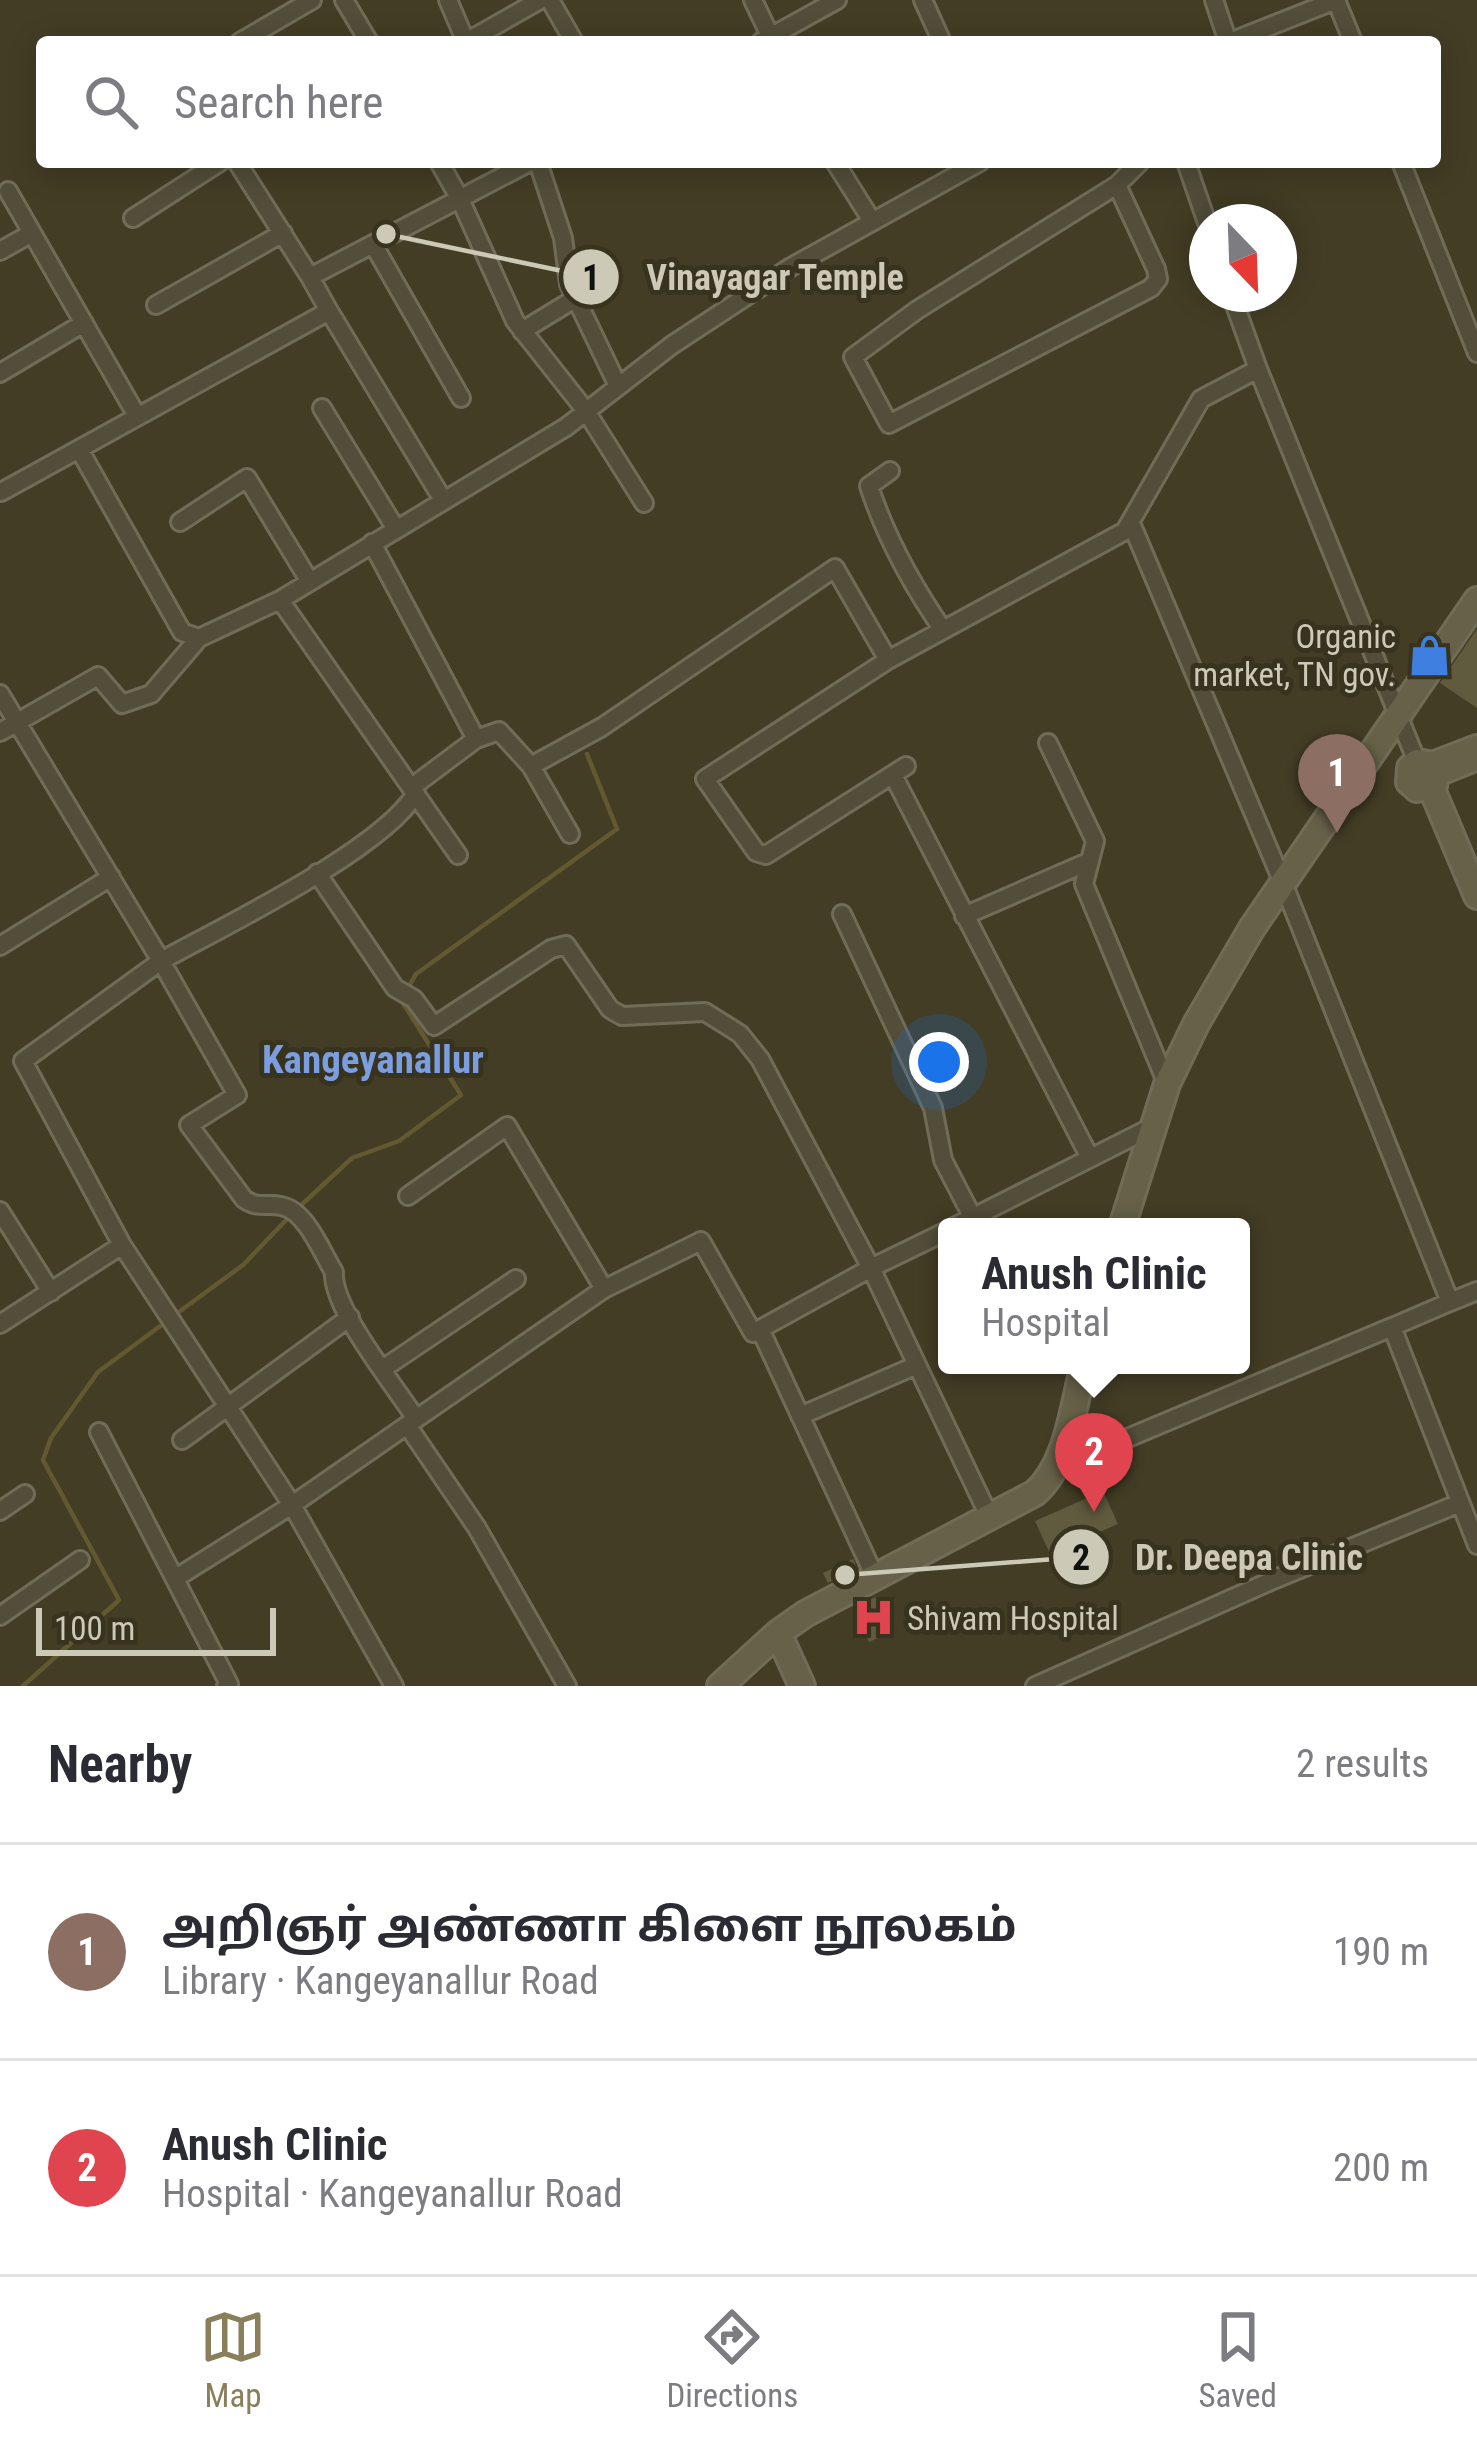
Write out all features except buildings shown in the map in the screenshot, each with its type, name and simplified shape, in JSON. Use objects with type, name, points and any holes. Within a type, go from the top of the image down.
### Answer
[{"type":"street","points":[[250,36],[313,0]]},
{"type":"street","points":[[344,0],[365,36]]},
{"type":"street","points":[[448,0],[463,36]]},
{"type":"street","points":[[477,36],[541,0]]},
{"type":"street","points":[[550,0],[571,36]]},
{"type":"street","points":[[753,0],[766,36]]},
{"type":"street","points":[[775,36],[838,0]]},
{"type":"street","points":[[923,0],[939,36]]},
{"type":"street","points":[[1214,0],[1227,36]]},
{"type":"street","points":[[1244,36],[1336,0],[1351,36]]},
{"type":"street","points":[[133,218],[211,168]]},
{"type":"street","points":[[241,168],[443,500]]},
{"type":"street","points":[[442,168],[522,331],[586,410],[644,503]]},
{"type":"street","points":[[310,277],[522,168]]},
{"type":"street","points":[[536,168],[563,238],[569,284],[617,386]]},
{"type":"street","points":[[839,168],[872,221]]},
{"type":"street","points":[[0,732],[98,676],[122,704],[151,694],[199,638],[280,600],[534,447],[728,306],[969,168]]},
{"type":"street","points":[[1117,185],[1156,269],[1158,279],[1151,288],[889,424],[853,357],[917,310],[1117,185],[1134,168]]},
{"type":"street","points":[[1188,168],[1200,204]]},
{"type":"street","points":[[1403,168],[1477,353]]},
{"type":"street","points":[[8,191],[137,416]]},
{"type":"street","points":[[0,250],[32,232]]},
{"type":"street","points":[[156,305],[283,233]]},
{"type":"street","points":[[373,244],[461,398]]},
{"type":"street","points":[[522,331],[576,298]]},
{"type":"street","points":[[1,492],[329,311]]},
{"type":"street","points":[[1238,312],[1477,896]]},
{"type":"street","points":[[0,373],[84,323]]},
{"type":"street","points":[[1090,1158],[964,916],[899,771],[766,855],[756,852],[705,778],[887,660],[1105,543],[1131,523],[1201,399],[1258,369]]},
{"type":"street","points":[[322,407],[397,529]]},
{"type":"street","points":[[79,449],[182,632],[199,638]]},
{"type":"street","points":[[890,471],[869,486],[879,516],[943,630]]},
{"type":"street","points":[[181,522],[247,478],[310,581]]},
{"type":"street","points":[[1131,523],[1283,884],[1450,1302]]},
{"type":"street","points":[[372,543],[476,739]]},
{"type":"street","points":[[531,766],[602,727],[835,568],[887,660]]},
{"type":"street","points":[[280,600],[458,855]]},
{"type":"street","points":[[1125,1218],[1167,1084],[1196,1024],[1283,884],[1477,600]]},
{"type":"street","points":[[0,694],[237,1095],[189,1125],[244,1199],[254,1207],[290,1209],[334,1273],[334,1284],[350,1317],[567,1686]]},
{"type":"street","points":[[394,1686],[292,1505],[122,1245],[23,1061],[161,961],[316,873],[401,815],[414,790],[476,739],[499,731],[531,766],[570,834]]},
{"type":"street","points":[[1048,743],[1095,841],[1084,884],[1167,1084]]},
{"type":"street","points":[[1430,772],[1477,748]]},
{"type":"street","points":[[1430,772],[1477,757]]},
{"type":"street","points":[[964,916],[1090,861]]},
{"type":"street","points":[[316,873],[395,988],[414,999],[434,1026],[551,949],[566,945],[610,1009],[622,1016],[705,1012],[727,1024],[760,1058],[871,1268],[990,1518]]},
{"type":"street","points":[[0,946],[111,877]]},
{"type":"street","points":[[842,914],[933,1108],[943,1160],[974,1218],[1152,1127]]},
{"type":"street","points":[[408,1196],[507,1126],[604,1289]]},
{"type":"street","points":[[0,1211],[51,1292]]},
{"type":"street","points":[[176,1578],[292,1505],[604,1289],[701,1241],[753,1333],[938,1235]]},
{"type":"street","points":[[0,1324],[122,1245]]},
{"type":"street","points":[[383,1368],[516,1279]]},
{"type":"street","points":[[1054,1469],[1477,1291]]},
{"type":"street","points":[[182,1440],[350,1317]]},
{"type":"street","points":[[1392,1327],[1477,1545]]},
{"type":"street","points":[[760,1329],[875,1577]]},
{"type":"street","points":[[800,1416],[917,1365]]},
{"type":"street","points":[[719,1686],[778,1633],[1035,1492],[1054,1469],[1081,1374]]},
{"type":"street","points":[[99,1432],[226,1686]]},
{"type":"street","points":[[0,1511],[26,1494]]},
{"type":"street","points":[[1035,1686],[1460,1503]]},
{"type":"street","points":[[0,1616],[80,1561]]},
{"type":"street","points":[[778,1633],[802,1686]]},
{"type":"waterway","points":[[406,991],[416,974],[617,829],[587,754]]},
{"type":"waterway","points":[[298,1208],[352,1158],[399,1141],[461,1095],[401,1000]]},
{"type":"waterway","points":[[176,1314],[243,1265],[290,1216]]},
{"type":"waterway","points":[[23,1686],[119,1600],[43,1460],[51,1438],[98,1372],[167,1321]]},
{"type":"place","name":"Vinayagar Temple","points":[[386,234]]},
{"type":"place","name":"Organic market, TN gov.","points":[[1430,655]]},
{"type":"place","name":"அறிஞர் அண்ணா கிளை நூலகம்","points":[[1337,833]]},
{"type":"place","name":"Anush Clinic","points":[[1094,1512]]},
{"type":"place","name":"Dr. Deepa Clinic","points":[[845,1575]]},
{"type":"place","name":"Shivam Hospital","points":[[873,1618]]},
{"type":"district","name":"Kangeyanallur","points":[[373,1060]]}]
